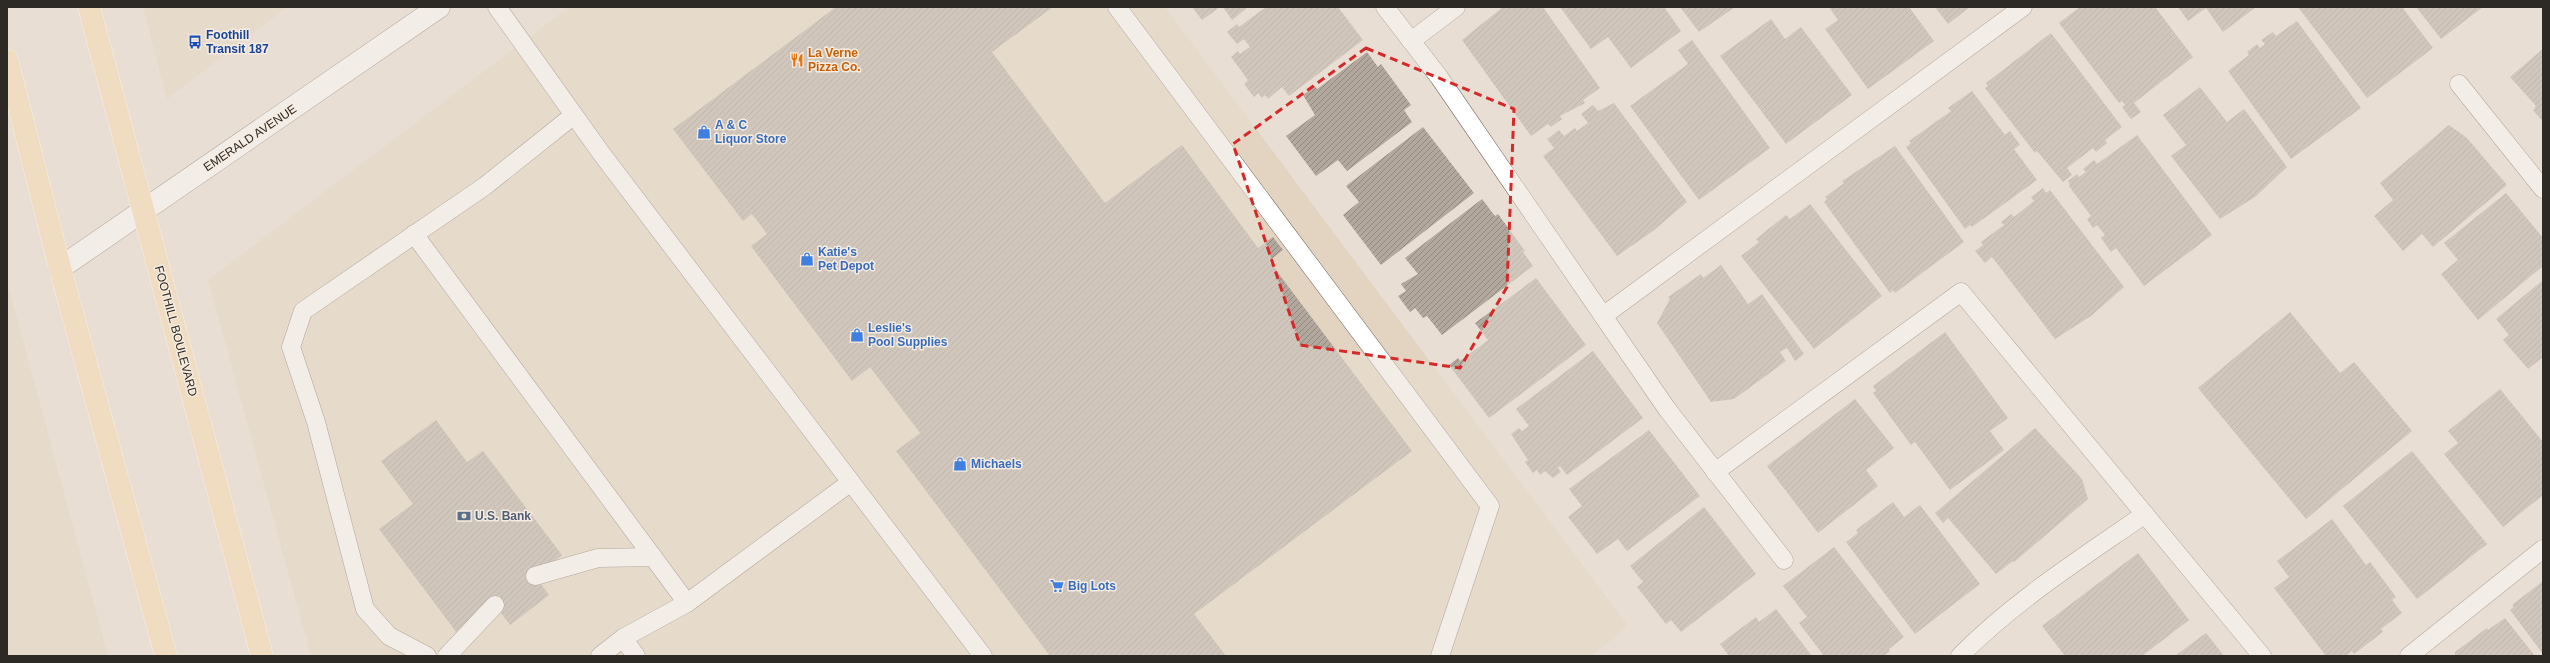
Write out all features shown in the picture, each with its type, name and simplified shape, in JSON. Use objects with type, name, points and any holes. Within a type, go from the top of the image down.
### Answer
[{"type":"main road","name":"FOOTHILL BOULEVARD","points":[[89,7],[262,656]]},
{"type":"main road","points":[[7,60],[60,268],[166,656]]},
{"type":"street","name":"EMERALD AVENUE","points":[[60,268],[439,7]]},
{"type":"lane","points":[[497,7],[574,115],[983,656]]},
{"type":"lane","points":[[1117,7],[1490,506],[1440,656]]},
{"type":"lane","points":[[1385,7],[1439,77],[1667,409],[1784,560]]},
{"type":"lane","points":[[1411,41],[1456,7]]},
{"type":"lane","points":[[1603,316],[2023,7]]},
{"type":"lane","points":[[2459,84],[2543,189]]},
{"type":"lane","points":[[427,656],[389,636],[365,609],[316,422],[291,347],[303,311],[485,186],[574,115]]},
{"type":"lane","points":[[414,234],[687,603]]},
{"type":"lane","points":[[1715,472],[1961,292],[2262,656]]},
{"type":"lane","points":[[600,656],[623,638],[687,603],[851,482]]},
{"type":"lane","points":[[1960,656],[1975,641],[2046,584],[2145,514]]},
{"type":"lane","points":[[2409,656],[2543,549]]},
{"type":"lane","points":[[534,576],[598,558],[653,557]]},
{"type":"lane","points":[[447,656],[495,605]]},
{"type":"lane","points":[[623,638],[636,656]]},
{"type":"highlighted area","points":[[1366,48],[1514,109],[1507,287],[1460,368],[1300,345],[1233,144]]},
{"type":"shaded area","points":[[143,7],[287,7],[167,99]]},
{"type":"shaded area","points":[[569,7],[1165,7],[1628,626],[1591,656],[311,656],[208,280]]},
{"type":"shaded area","points":[[7,281],[108,656],[7,656]]},
{"type":"building","points":[[836,7],[1053,7],[992,52],[1105,203],[1182,145],[1258,248],[1273,237],[1283,250],[1269,261],[1412,451],[1194,614],[1226,656],[1050,656],[896,451],[920,433],[870,367],[852,381],[751,246],[767,234],[752,214],[743,221],[673,129]]},
{"type":"building","points":[[1192,7],[1220,7],[1202,20]]},
{"type":"building","points":[[1223,7],[1248,7],[1232,20]]},
{"type":"building","points":[[1266,7],[1338,7],[1363,40],[1289,96],[1282,87],[1268,99],[1265,95],[1262,98],[1258,93],[1254,97],[1244,84],[1248,80],[1231,57],[1238,51],[1240,54],[1250,47],[1244,39],[1237,44],[1227,32],[1237,24],[1239,27]]},
{"type":"building","points":[[1503,7],[1543,7],[1600,88],[1583,100],[1585,103],[1560,116],[1562,119],[1551,127],[1548,124],[1531,136],[1462,40]]},
{"type":"building","points":[[1560,7],[1664,7],[1681,31],[1631,68],[1608,37],[1591,49]]},
{"type":"building","points":[[1680,7],[1735,7],[1699,32]]},
{"type":"building","points":[[1829,7],[1909,7],[1934,41],[1868,89],[1825,29],[1838,20]]},
{"type":"building","points":[[1935,7],[1970,7],[1948,24]]},
{"type":"building","points":[[2080,7],[2155,7],[2193,57],[2134,103],[2141,112],[2131,119],[2122,107],[2125,105],[2122,101],[2119,103],[2059,23]]},
{"type":"building","points":[[2178,7],[2256,7],[2223,32],[2206,8],[2188,21]]},
{"type":"building","points":[[2298,7],[2402,7],[2433,48],[2367,98]]},
{"type":"building","points":[[2416,7],[2483,7],[2441,39]]},
{"type":"building","points":[[1771,19],[1785,39],[1801,27],[1852,95],[1786,144],[1720,56]]},
{"type":"building","points":[[2297,21],[2361,108],[2291,159],[2228,71],[2249,55],[2247,52],[2257,44],[2260,48],[2265,44],[2261,40],[2273,32],[2276,36]]},
{"type":"building","points":[[2051,33],[2122,127],[2105,140],[2107,143],[2096,152],[2093,148],[2067,168],[2072,175],[2063,182],[2037,151],[2035,153],[1985,88],[1988,86],[1986,83]]},
{"type":"building","points":[[1692,40],[1770,148],[1699,200],[1630,106],[1688,64],[1678,50]]},
{"type":"building","points":[[2543,49],[2543,122],[2533,110],[2536,106],[2510,77]]},
{"type":"building","points":[[1367,52],[1378,67],[1381,64],[1411,105],[1404,110],[1412,122],[1347,171],[1338,160],[1316,176],[1286,136],[1315,115],[1303,95],[1315,86],[1317,89]]},
{"type":"building","points":[[2200,87],[2227,122],[2244,109],[2287,167],[2255,197],[2220,219],[2171,156],[2186,145],[2163,115]]},
{"type":"building","points":[[1972,91],[2005,135],[2010,131],[2020,145],[2014,149],[2037,180],[1972,227],[1970,225],[1965,229],[1906,147],[1911,143],[1909,141],[1951,111],[1948,108]]},
{"type":"building","points":[[1614,103],[1687,202],[1653,231],[1617,256],[1543,156],[1554,148],[1547,139],[1559,130],[1564,136],[1575,128],[1577,131],[1588,123],[1581,114],[1593,105],[1598,111]]},
{"type":"building","points":[[2449,125],[2467,138],[2507,185],[2433,247],[2422,234],[2403,251],[2374,216],[2393,200],[2380,183]]},
{"type":"building","points":[[1423,127],[1474,193],[1381,265],[1343,215],[1359,202],[1346,186]]},
{"type":"building","points":[[2137,135],[2212,235],[2144,286],[2116,248],[2111,252],[2101,238],[2105,235],[2097,225],[2093,228],[2087,219],[2091,216],[2069,186],[2068,181],[2077,174],[2079,177],[2086,172],[2083,169],[2094,160],[2097,164]]},
{"type":"building","points":[[1895,146],[1964,242],[1895,293],[1893,290],[1890,293],[1824,202],[1827,199],[1825,197],[1844,183],[1842,181]]},
{"type":"building","points":[[2043,188],[2046,193],[2050,190],[2124,287],[2091,316],[2055,339],[1992,257],[1985,263],[1975,251],[1983,245],[1981,242],[2004,225],[2001,222],[2011,214],[2014,217],[2034,201],[2031,197]]},
{"type":"building","points":[[2506,193],[2543,238],[2543,266],[2478,320],[2441,274],[2458,260],[2444,243]]},
{"type":"building","points":[[1482,199],[1495,216],[1498,214],[1525,251],[1523,252],[1533,266],[1442,335],[1427,316],[1423,318],[1415,308],[1410,312],[1398,296],[1406,291],[1401,284],[1418,274],[1405,258]]},
{"type":"building","points":[[1810,204],[1882,296],[1814,349],[1741,256],[1759,242],[1756,239],[1786,215],[1790,219]]},
{"type":"building","points":[[1721,265],[1748,304],[1762,294],[1804,354],[1795,361],[1787,348],[1780,352],[1786,361],[1734,399],[1711,402],[1657,323],[1670,299],[1668,297],[1701,274],[1703,278]]},
{"type":"building","points":[[1536,278],[1586,345],[1489,418],[1449,365],[1458,358],[1460,361],[1488,340],[1475,323]]},
{"type":"building","points":[[2543,280],[2543,357],[2528,369],[2503,340],[2509,335],[2496,319]]},
{"type":"building","points":[[2290,312],[2340,373],[2354,362],[2412,431],[2306,519],[2198,388]]},
{"type":"building","points":[[1945,332],[2008,418],[1990,431],[2004,450],[1950,490],[1915,442],[1911,445],[1873,393],[1876,391],[1873,386]]},
{"type":"building","points":[[1593,351],[1643,418],[1567,475],[1560,466],[1558,468],[1561,472],[1553,478],[1545,471],[1540,475],[1537,470],[1533,473],[1525,462],[1528,460],[1511,434],[1519,428],[1522,431],[1529,426],[1516,409]]},
{"type":"building","points":[[2500,389],[2543,442],[2543,495],[2503,527],[2444,454],[2458,443],[2448,431]]},
{"type":"building","points":[[1855,399],[1894,448],[1866,470],[1878,486],[1818,533],[1767,466]]},
{"type":"building","name":"U.S. Bank","points":[[436,420],[467,462],[483,451],[562,555],[535,576],[549,595],[510,625],[495,605],[457,633],[379,529],[413,504],[381,461]]},
{"type":"building","points":[[2035,428],[2082,479],[2088,499],[2014,562],[2013,561],[1996,574],[1948,518],[1943,523],[1935,513]]},
{"type":"building","points":[[1649,430],[1700,496],[1627,551],[1618,539],[1597,554],[1568,517],[1582,506],[1569,489]]},
{"type":"building","points":[[2412,451],[2487,544],[2417,599],[2343,506]]},
{"type":"building","points":[[1893,502],[1904,517],[1920,505],[1980,584],[1915,634],[1846,542],[1858,533],[1856,530]]},
{"type":"building","points":[[1704,507],[1756,574],[1681,632],[1671,620],[1666,624],[1637,587],[1643,582],[1630,566]]},
{"type":"building","points":[[2332,519],[2366,565],[2370,562],[2396,597],[2392,600],[2402,613],[2381,629],[2383,632],[2354,654],[2352,651],[2346,656],[2326,656],[2274,588],[2289,577],[2277,561]]},
{"type":"building","points":[[1834,547],[1904,637],[1889,649],[1890,651],[1884,656],[1824,656],[1799,623],[1807,617],[1783,586]]},
{"type":"building","points":[[2138,553],[2189,620],[2142,656],[2065,656],[2042,626]]},
{"type":"building","points":[[2543,581],[2543,654],[2510,610],[2514,607],[2512,605]]},
{"type":"building","points":[[1776,609],[1812,656],[1729,656],[1720,644],[1756,617],[1759,622]]},
{"type":"building","points":[[2505,618],[2535,656],[2455,656],[2455,652],[2487,628],[2488,630]]},
{"type":"building","points":[[2206,633],[2224,656],[2175,656]]},
{"type":"place","name":"Foothill Transit 187","points":[[195,42]]},
{"type":"place","name":"La Verne Pizza Co.","points":[[797,60]]},
{"type":"place","name":"A & C Liquor Store","points":[[704,132]]},
{"type":"place","name":"Katie's Pet Depot","points":[[807,259]]},
{"type":"place","name":"Leslie's Pool Supplies","points":[[857,335]]},
{"type":"place","name":"Michaels","points":[[960,464]]},
{"type":"place","name":"U.S. Bank","points":[[464,516]]},
{"type":"place","name":"Big Lots","points":[[1057,586]]}]
